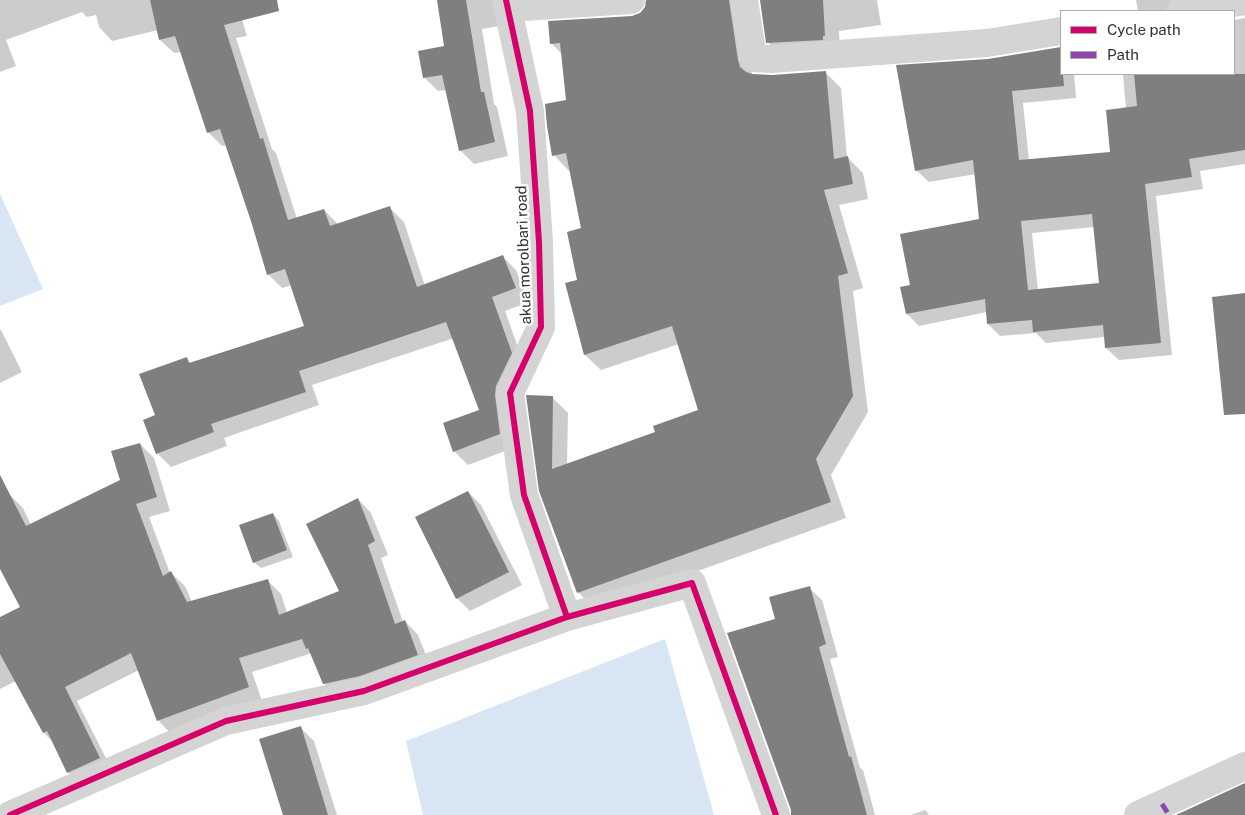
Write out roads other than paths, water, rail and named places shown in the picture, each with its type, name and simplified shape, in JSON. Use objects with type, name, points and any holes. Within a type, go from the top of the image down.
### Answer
[{"type":"street","points":[[507,4],[631,0]]},
{"type":"street","points":[[744,0],[753,58],[772,59],[987,43],[1060,31]]},
{"type":"street","points":[[1186,10],[1245,1]]},
{"type":"street","name":"akua morolbari road","points":[[507,4],[530,111],[539,242],[541,327],[510,393],[524,495],[567,617]]},
{"type":"street","points":[[10,815],[226,721],[364,691],[567,617],[692,584],[776,815]]},
{"type":"street","points":[[1156,811],[1245,766]]},
{"type":"water","points":[[0,194],[43,289],[0,306]]},
{"type":"water","points":[[665,639],[714,815],[423,815],[406,741]]}]
